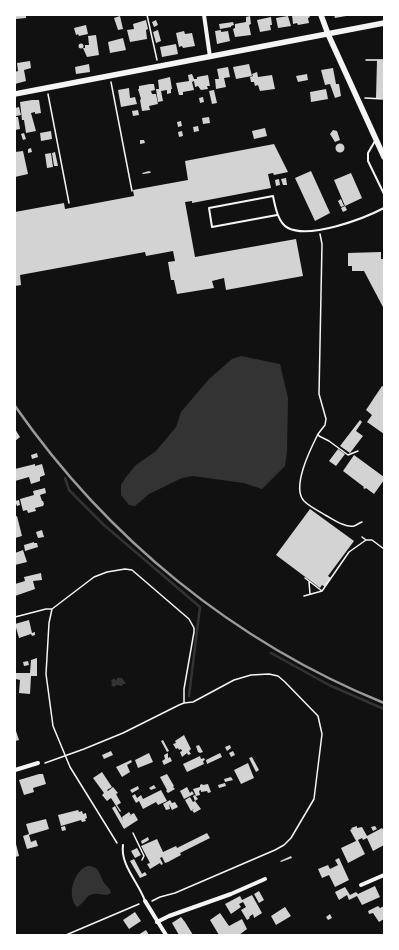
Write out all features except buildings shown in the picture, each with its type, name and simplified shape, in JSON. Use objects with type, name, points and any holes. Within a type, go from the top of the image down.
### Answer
[{"type":"street","points":[[204,15],[210,56]]},
{"type":"street","points":[[321,15],[328,34],[384,157]]},
{"type":"street","points":[[15,94],[384,23]]},
{"type":"street","points":[[15,770],[38,763]]},
{"type":"street","points":[[361,885],[384,875]]},
{"type":"street","points":[[157,922],[169,916],[231,894],[265,879]]},
{"type":"street","points":[[146,903],[166,935]]},
{"type":"lane","points":[[376,139],[368,153],[368,161],[384,194]]},
{"type":"lane","points":[[277,215],[212,227],[208,208],[273,196],[277,215],[288,228],[304,232],[342,225],[384,208]]},
{"type":"lane","points":[[122,845],[124,860],[146,903]]},
{"type":"path","points":[[147,15],[158,66]]},
{"type":"path","points":[[366,60],[384,60]]},
{"type":"path","points":[[110,76],[132,190]]},
{"type":"path","points":[[47,88],[69,203]]},
{"type":"path","points":[[357,98],[384,99]]},
{"type":"path","points":[[320,234],[322,244],[320,394],[326,419],[325,425],[318,434],[307,455],[303,469],[300,491],[302,498],[311,506],[340,522],[352,526],[362,522]]},
{"type":"path","points":[[318,434],[348,455],[358,451]]},
{"type":"path","points":[[362,537],[366,540]]},
{"type":"path","points":[[304,596],[322,591],[348,551],[366,540],[372,540],[384,549]]},
{"type":"path","points":[[122,845],[118,844],[112,836],[70,767],[53,726],[46,683],[47,642],[52,610],[100,574],[120,569],[132,570],[189,619],[194,628],[184,689],[184,703]]},
{"type":"path","points":[[304,578],[322,591]]},
{"type":"path","points":[[308,581],[310,594]]},
{"type":"path","points":[[15,616],[43,609],[52,610]]},
{"type":"path","points":[[45,763],[123,733],[184,703],[193,702],[224,685],[251,675],[269,674],[282,678],[314,711],[320,720],[322,734],[314,799],[291,838],[282,846],[175,893],[160,897],[66,935]]},
{"type":"path","points":[[133,833],[144,856],[142,860]]},
{"type":"shaded area","points":[[241,356],[280,364],[288,398],[287,451],[285,466],[262,489],[243,483],[193,476],[182,478],[149,494],[135,506],[129,505],[121,495],[121,485],[126,477],[136,465],[156,451],[176,427],[181,412],[209,379],[232,359]]},
{"type":"shaded area","points":[[114,678],[116,681],[117,678],[122,678],[126,684],[123,684],[122,686],[117,685],[114,687],[111,685],[111,681]]},
{"type":"shaded area","points":[[87,866],[92,866],[99,872],[111,893],[107,895],[93,894],[77,907],[72,897],[73,884],[78,873]]},
{"type":"waterway","points":[[65,478],[69,490],[104,525],[200,607],[189,696]]},
{"type":"waterway","points":[[271,653],[329,685],[384,709]]},
{"type":"railway","points":[[15,406],[51,454],[90,500],[133,542],[178,581],[226,617],[276,649],[329,678],[384,703]]}]
